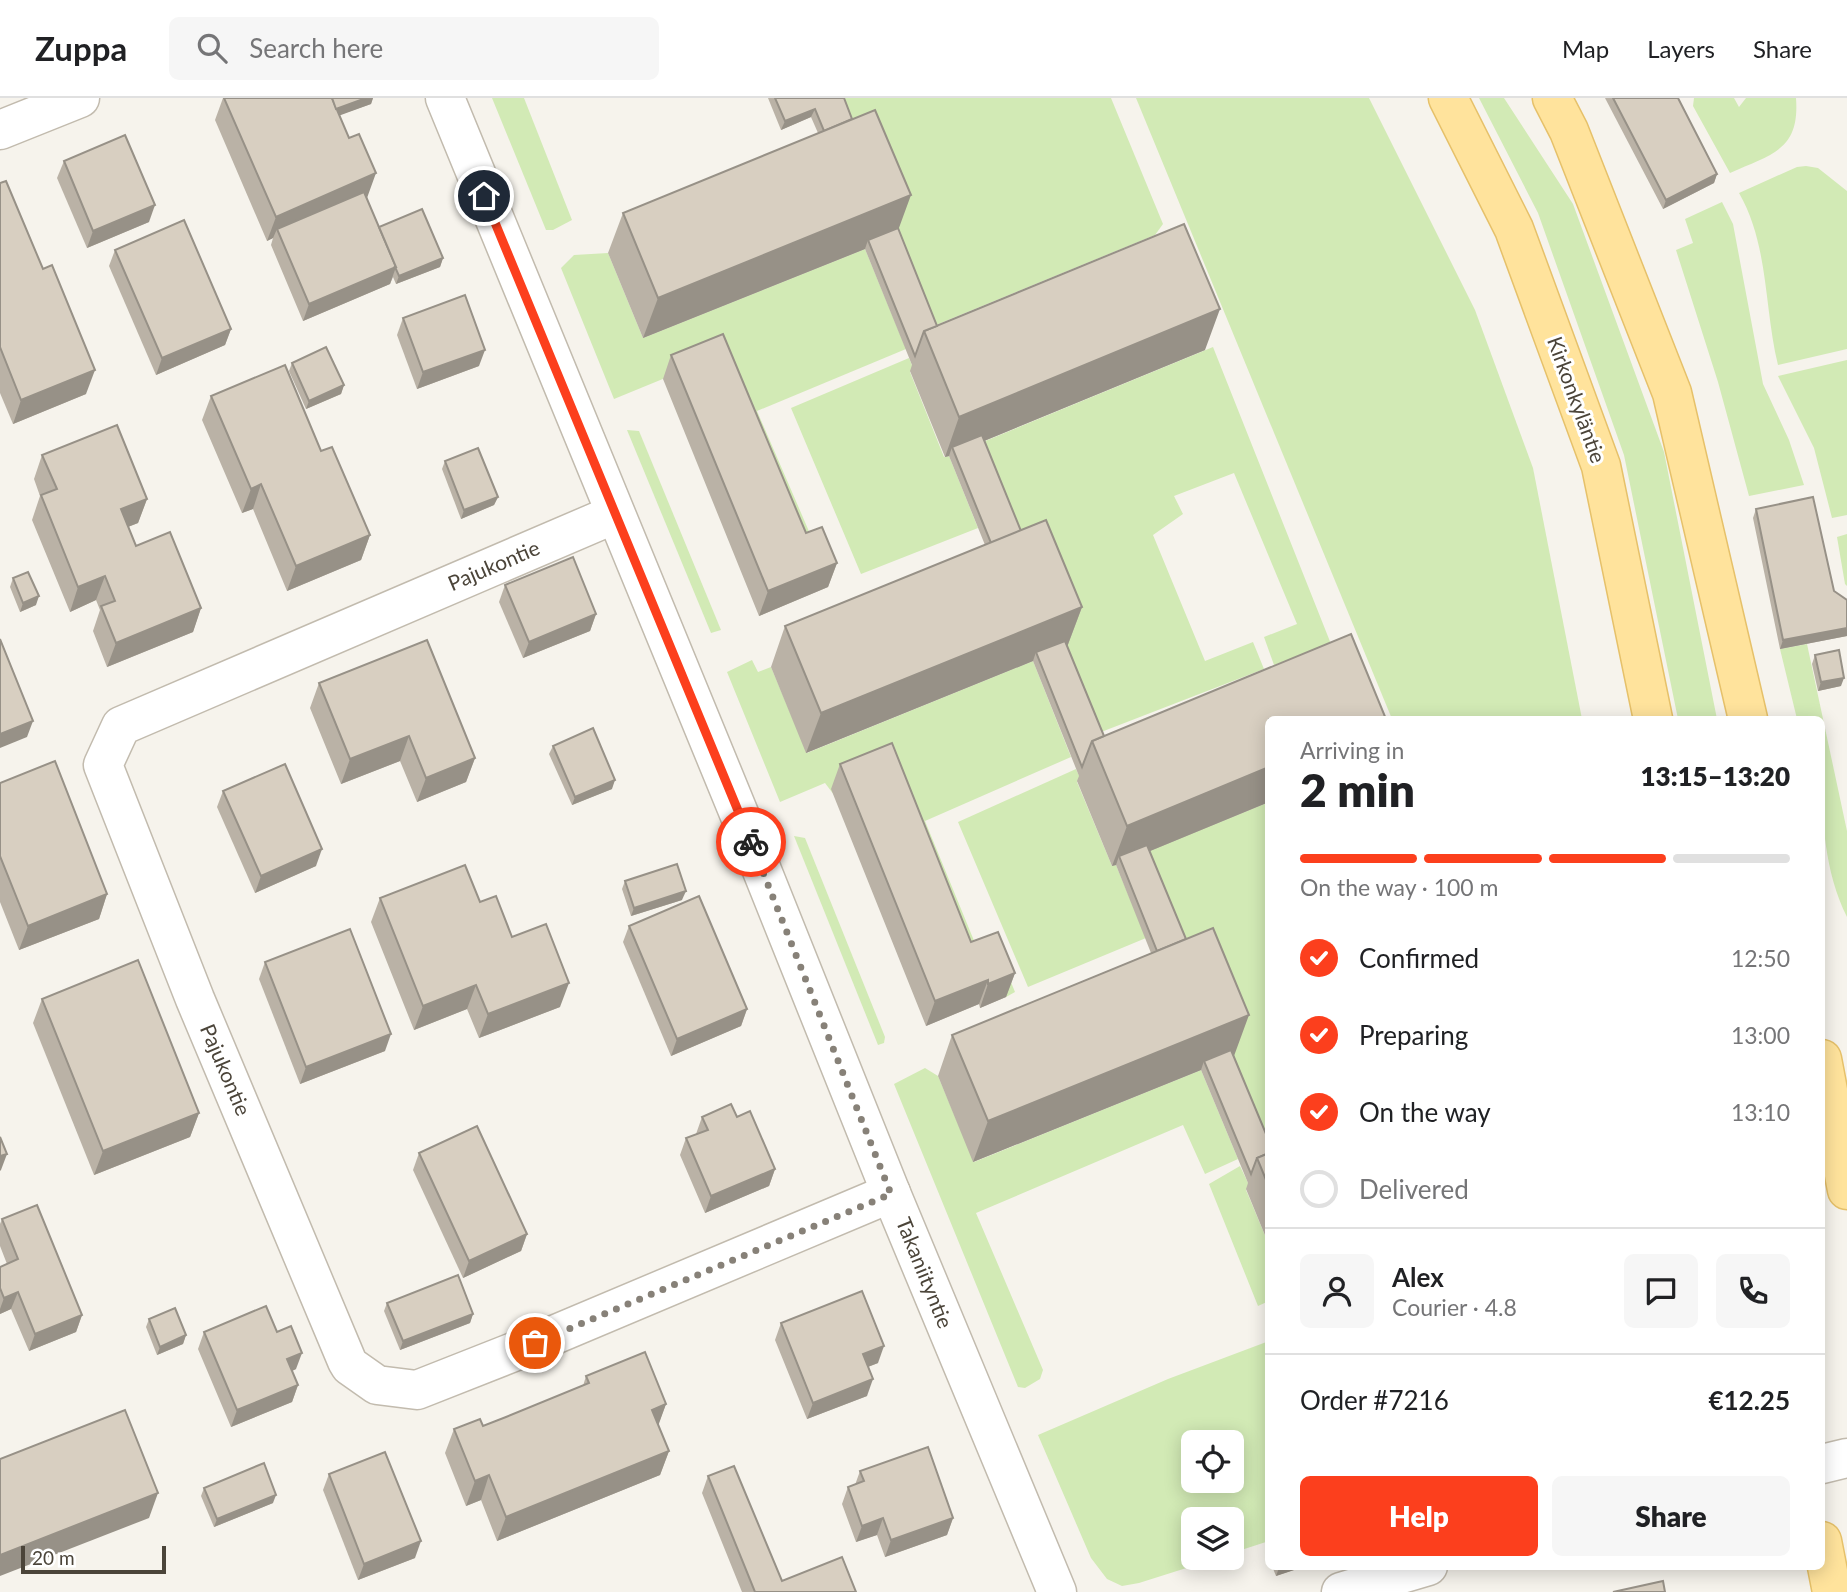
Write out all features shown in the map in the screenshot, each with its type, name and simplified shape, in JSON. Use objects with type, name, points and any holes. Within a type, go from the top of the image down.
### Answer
[{"type":"main road","name":"Kirkonkyläntie","points":[[1448,98],[1514,229],[1601,466],[1652,716]]},
{"type":"main road","points":[[1552,98],[1569,131],[1672,393],[1747,716]]},
{"type":"main road","points":[[1825,1075],[1847,1190]]},
{"type":"main road","points":[[1825,1556],[1832,1592]]},
{"type":"street","points":[[0,130],[80,98]]},
{"type":"street","name":"Takaniityntie","points":[[445,98],[1056,1592]]},
{"type":"street","name":"Pajukontie","points":[[614,514],[121,726],[103,765],[195,999],[347,1361],[377,1385],[417,1390],[891,1194]]},
{"type":"street","points":[[1825,1463],[1847,1458]]},
{"type":"street","points":[[1341,1592],[1414,1570]]},
{"type":"green space","points":[[492,98],[524,98],[572,220],[553,230],[546,230]]},
{"type":"green space","points":[[837,98],[1111,98],[1163,224],[1155,235],[931,327]]},
{"type":"green space","points":[[1136,98],[1369,98],[1475,310],[1533,468],[1581,716],[1391,716]]},
{"type":"green space","points":[[1479,98],[1504,98],[1573,204],[1664,452],[1716,716],[1677,716],[1624,455],[1538,213]]},
{"type":"green space","points":[[1694,98],[1734,98],[1739,107],[1746,98],[1796,98],[1793,129],[1788,140],[1770,155],[1730,173],[1693,106]]},
{"type":"green space","points":[[1797,167],[1818,168],[1847,191],[1847,349],[1778,365],[1761,255],[1749,213],[1739,193]]},
{"type":"green space","points":[[1722,202],[1733,224],[1763,384],[1789,440],[1804,485],[1749,496],[1718,382],[1676,250],[1693,243],[1685,219]]},
{"type":"green space","points":[[865,249],[906,349],[757,411],[811,536],[813,551],[714,358],[614,399],[561,268],[574,255],[608,253],[643,338]]},
{"type":"green space","points":[[1213,347],[1331,644],[1274,665],[1264,637],[1297,624],[1234,473],[1174,496],[1183,514],[1153,535],[1205,661],[1253,642],[1264,669],[1096,734],[978,444]]},
{"type":"green space","points":[[909,358],[914,370],[910,372],[944,457],[949,456],[978,528],[861,574],[791,408]]},
{"type":"green space","points":[[1847,360],[1847,515],[1832,518],[1814,448],[1778,376]]},
{"type":"green space","points":[[627,430],[639,431],[721,630],[711,633]]},
{"type":"green space","points":[[1847,534],[1847,586],[1837,537]]},
{"type":"green space","points":[[1807,644],[1822,716],[1796,716],[1780,649]]},
{"type":"green space","points":[[752,660],[758,672],[771,667],[807,753],[1033,661],[1071,757],[925,821],[977,948],[995,943],[1015,992],[1006,997],[963,966],[825,783],[780,802],[727,672]]},
{"type":"green space","points":[[1825,728],[1847,831],[1847,917],[1830,870],[1826,845]]},
{"type":"green space","points":[[1076,769],[1081,780],[1077,782],[1146,938],[1028,987],[958,822]]},
{"type":"green space","points":[[1265,804],[1265,1137],[1144,853]]},
{"type":"green space","points":[[794,836],[805,838],[885,1037],[884,1043],[878,1045]]},
{"type":"green space","points":[[925,1068],[938,1076],[974,1162],[1201,1070],[1238,1159],[1205,1174],[1183,1125],[976,1213],[1043,1370],[1040,1379],[1025,1388],[1018,1387],[894,1084]]},
{"type":"green space","points":[[1240,1166],[1250,1187],[1246,1190],[1265,1235],[1265,1303],[1258,1306],[1209,1184]]},
{"type":"green space","points":[[1265,1343],[1265,1542],[1244,1549],[1244,1507],[1181,1507],[1181,1570],[1122,1586],[1107,1579],[1091,1558],[1038,1435],[1168,1379]]},
{"type":"building","points":[[224,98],[332,98],[349,138],[359,134],[376,173],[276,217]]},
{"type":"building","points":[[332,98],[366,98],[336,109]]},
{"type":"building","points":[[775,98],[844,98],[852,119],[824,131],[815,109],[785,121]]},
{"type":"building","points":[[1613,98],[1678,98],[1717,174],[1666,200]]},
{"type":"building","points":[[875,110],[911,195],[658,298],[623,213]]},
{"type":"building","points":[[125,135],[155,205],[93,231],[64,161]]},
{"type":"building","points":[[6,181],[43,269],[52,265],[95,370],[21,400],[0,347],[0,183]]},
{"type":"building","points":[[364,192],[396,267],[309,304],[277,229]]},
{"type":"building","points":[[422,209],[443,258],[399,276],[379,227]]},
{"type":"building","points":[[184,220],[231,329],[162,358],[115,250]]},
{"type":"building","points":[[1184,224],[1220,309],[959,417],[924,331]]},
{"type":"building","points":[[898,228],[937,326],[924,331],[915,356],[868,240]]},
{"type":"building","points":[[465,295],[485,350],[423,372],[403,318]]},
{"type":"building","points":[[723,334],[806,533],[822,527],[837,563],[768,591],[671,355]]},
{"type":"building","points":[[326,347],[344,385],[309,401],[292,363]]},
{"type":"building","points":[[285,365],[321,451],[332,447],[370,535],[296,566],[261,484],[251,489],[211,396]]},
{"type":"building","points":[[117,425],[147,499],[121,509],[136,546],[170,532],[201,608],[116,643],[101,606],[115,601],[105,576],[78,587],[41,495],[57,489],[42,455]]},
{"type":"building","points":[[982,435],[1021,531],[991,543],[952,447]]},
{"type":"building","points":[[478,448],[498,497],[464,510],[445,461]]},
{"type":"building","points":[[1813,497],[1834,591],[1847,600],[1847,628],[1783,640],[1756,509]]},
{"type":"building","points":[[1046,520],[1082,607],[821,713],[785,626]]},
{"type":"building","points":[[573,557],[596,614],[529,642],[505,585]]},
{"type":"building","points":[[28,572],[39,596],[23,603],[13,578]]},
{"type":"building","points":[[1351,634],[1385,716],[1265,716],[1265,769],[1127,826],[1092,741]]},
{"type":"building","points":[[0,639],[33,721],[0,734]]},
{"type":"building","points":[[427,640],[475,758],[426,778],[409,736],[350,759],[319,683]]},
{"type":"building","points":[[1065,641],[1104,736],[1092,741],[1082,767],[1036,652]]},
{"type":"building","points":[[1839,650],[1844,678],[1821,682],[1815,655]]},
{"type":"building","points":[[593,728],[615,780],[575,797],[553,746]]},
{"type":"building","points":[[892,743],[971,942],[998,932],[1015,973],[988,984],[988,980],[935,1001],[840,764]]},
{"type":"building","points":[[55,761],[107,894],[28,926],[0,856],[0,783]]},
{"type":"building","points":[[285,764],[322,849],[261,876],[223,791]]},
{"type":"building","points":[[1147,845],[1186,939],[1157,951],[1119,856]]},
{"type":"building","points":[[677,864],[686,891],[634,908],[625,881]]},
{"type":"building","points":[[465,865],[480,902],[496,896],[512,937],[546,924],[569,983],[488,1014],[476,985],[423,1006],[380,898]]},
{"type":"building","points":[[699,896],[747,1009],[677,1039],[629,926]]},
{"type":"building","points":[[1213,928],[1249,1015],[988,1121],[952,1035]]},
{"type":"building","points":[[350,929],[391,1034],[306,1067],[265,962]]},
{"type":"building","points":[[138,960],[199,1113],[103,1151],[42,999]]},
{"type":"building","points":[[1231,1050],[1265,1131],[1265,1155],[1257,1158],[1251,1174],[1204,1061]]},
{"type":"building","points":[[731,1104],[737,1117],[750,1111],[775,1169],[711,1196],[686,1138],[708,1130],[702,1117]]},
{"type":"building","points":[[477,1126],[527,1234],[469,1261],[419,1153]]},
{"type":"building","points":[[0,1137],[7,1154],[0,1156]]},
{"type":"building","points":[[1265,1155],[1265,1177],[1257,1158]]},
{"type":"building","points":[[37,1205],[82,1315],[35,1334],[18,1292],[4,1298],[0,1288],[0,1267],[18,1259],[2,1219]]},
{"type":"building","points":[[458,1275],[473,1314],[403,1341],[387,1303]]},
{"type":"building","points":[[862,1291],[884,1346],[863,1354],[873,1379],[813,1403],[781,1323]]},
{"type":"building","points":[[266,1306],[277,1332],[291,1326],[302,1353],[287,1359],[298,1385],[237,1410],[204,1332]]},
{"type":"building","points":[[175,1308],[186,1335],[160,1347],[149,1319]]},
{"type":"building","points":[[645,1352],[666,1404],[652,1410],[669,1451],[506,1517],[489,1475],[475,1481],[454,1429],[480,1419],[483,1426],[506,1417],[589,1383],[586,1376]]},
{"type":"building","points":[[125,1410],[158,1493],[0,1555],[0,1459]]},
{"type":"building","points":[[928,1447],[953,1518],[891,1540],[883,1518],[862,1526],[848,1487],[864,1481],[860,1471]]},
{"type":"building","points":[[385,1452],[421,1541],[364,1564],[329,1474]]},
{"type":"building","points":[[264,1463],[276,1495],[217,1519],[204,1488]]},
{"type":"building","points":[[734,1466],[782,1581],[842,1557],[856,1592],[755,1592],[708,1476]]},
{"type":"building","points":[[1663,1581],[1665,1592],[1613,1592]]},
{"type":"way so far","points":[[535,1343],[891,1194],[751,842]]},
{"type":"route","points":[[484,196],[751,842]]}]
